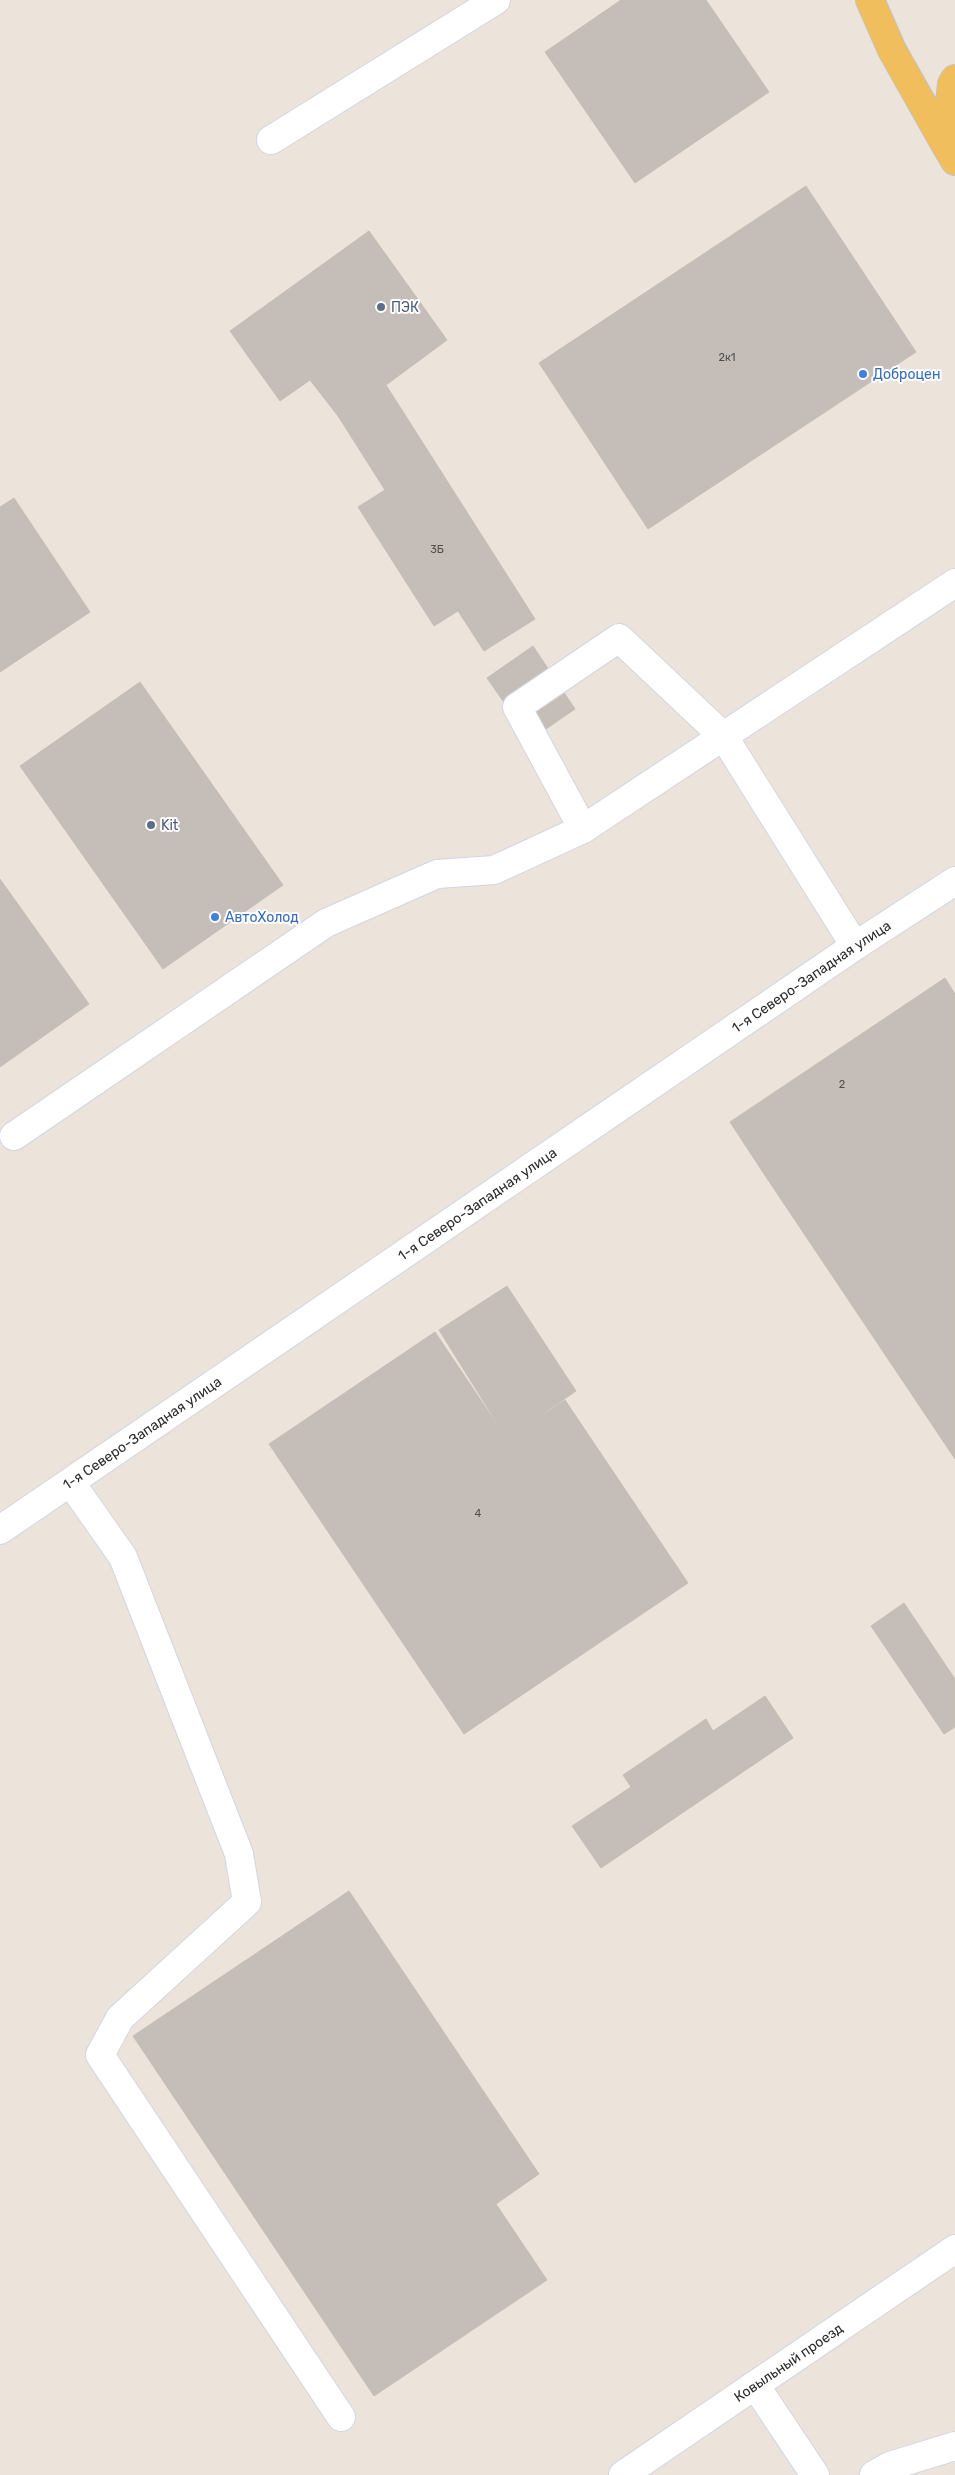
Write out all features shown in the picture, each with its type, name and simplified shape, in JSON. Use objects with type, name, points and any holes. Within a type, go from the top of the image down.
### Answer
[{"type":"main road","points":[[870,0],[892,50],[950,152]]},
{"type":"main road","points":[[950,152],[952,84],[955,78]]},
{"type":"street","points":[[271,140],[467,8],[496,0]]},
{"type":"street","points":[[14,1136],[326,923],[437,874],[494,870],[583,829],[955,583]]},
{"type":"street","points":[[583,829],[517,707],[620,638],[724,737],[855,946]]},
{"type":"street","name":"1-я Северо-Западная улица","points":[[0,1530],[855,946],[955,880]]},
{"type":"street","points":[[71,1483],[124,1557],[238,1854],[247,1902],[120,2018],[100,2055],[341,2417]]},
{"type":"street","name":"Ковыльный проезд","points":[[623,2475],[955,2250]]},
{"type":"street","points":[[755,2385],[815,2475]]},
{"type":"street","points":[[874,2475],[890,2466],[955,2446]]},
{"type":"building","points":[[621,0],[706,0],[769,92],[635,183],[545,52]]},
{"type":"building","points":[[806,186],[916,352],[648,529],[539,363]]},
{"type":"building","points":[[369,231],[447,340],[386,385],[338,416],[310,380],[280,401],[230,331]]},
{"type":"building","points":[[386,385],[535,619],[484,651],[458,611],[434,626],[358,507],[385,490],[338,416]]},
{"type":"building","points":[[14,498],[90,612],[0,672],[0,507]]},
{"type":"building","points":[[533,646],[575,709],[530,740],[487,678]]},
{"type":"building","name":"Kit","points":[[140,682],[283,885],[163,969],[20,766]]},
{"type":"building","points":[[0,879],[89,1004],[0,1067]]},
{"type":"building","points":[[945,978],[955,994],[955,1046],[764,1174],[730,1122]]},
{"type":"building","points":[[955,1046],[955,1459],[764,1174]]},
{"type":"building","points":[[507,1286],[576,1391],[507,1439],[439,1330]]},
{"type":"building","points":[[435,1332],[507,1439],[565,1400],[688,1583],[464,1734],[269,1444]]},
{"type":"building","points":[[904,1603],[955,1679],[955,1727],[944,1734],[871,1626]]},
{"type":"building","points":[[765,1696],[793,1738],[601,1868],[572,1826],[631,1787],[623,1775],[706,1719],[713,1731]]},
{"type":"building","points":[[349,1891],[539,2174],[496,2204],[547,2280],[374,2396],[133,2036]]},
{"type":"place","name":"ПЭК","points":[[381,307]]},
{"type":"place","name":"Доброцен","points":[[863,374]]},
{"type":"place","name":"Kit","points":[[151,825]]},
{"type":"place","name":"АвтоХолод","points":[[215,917]]}]
